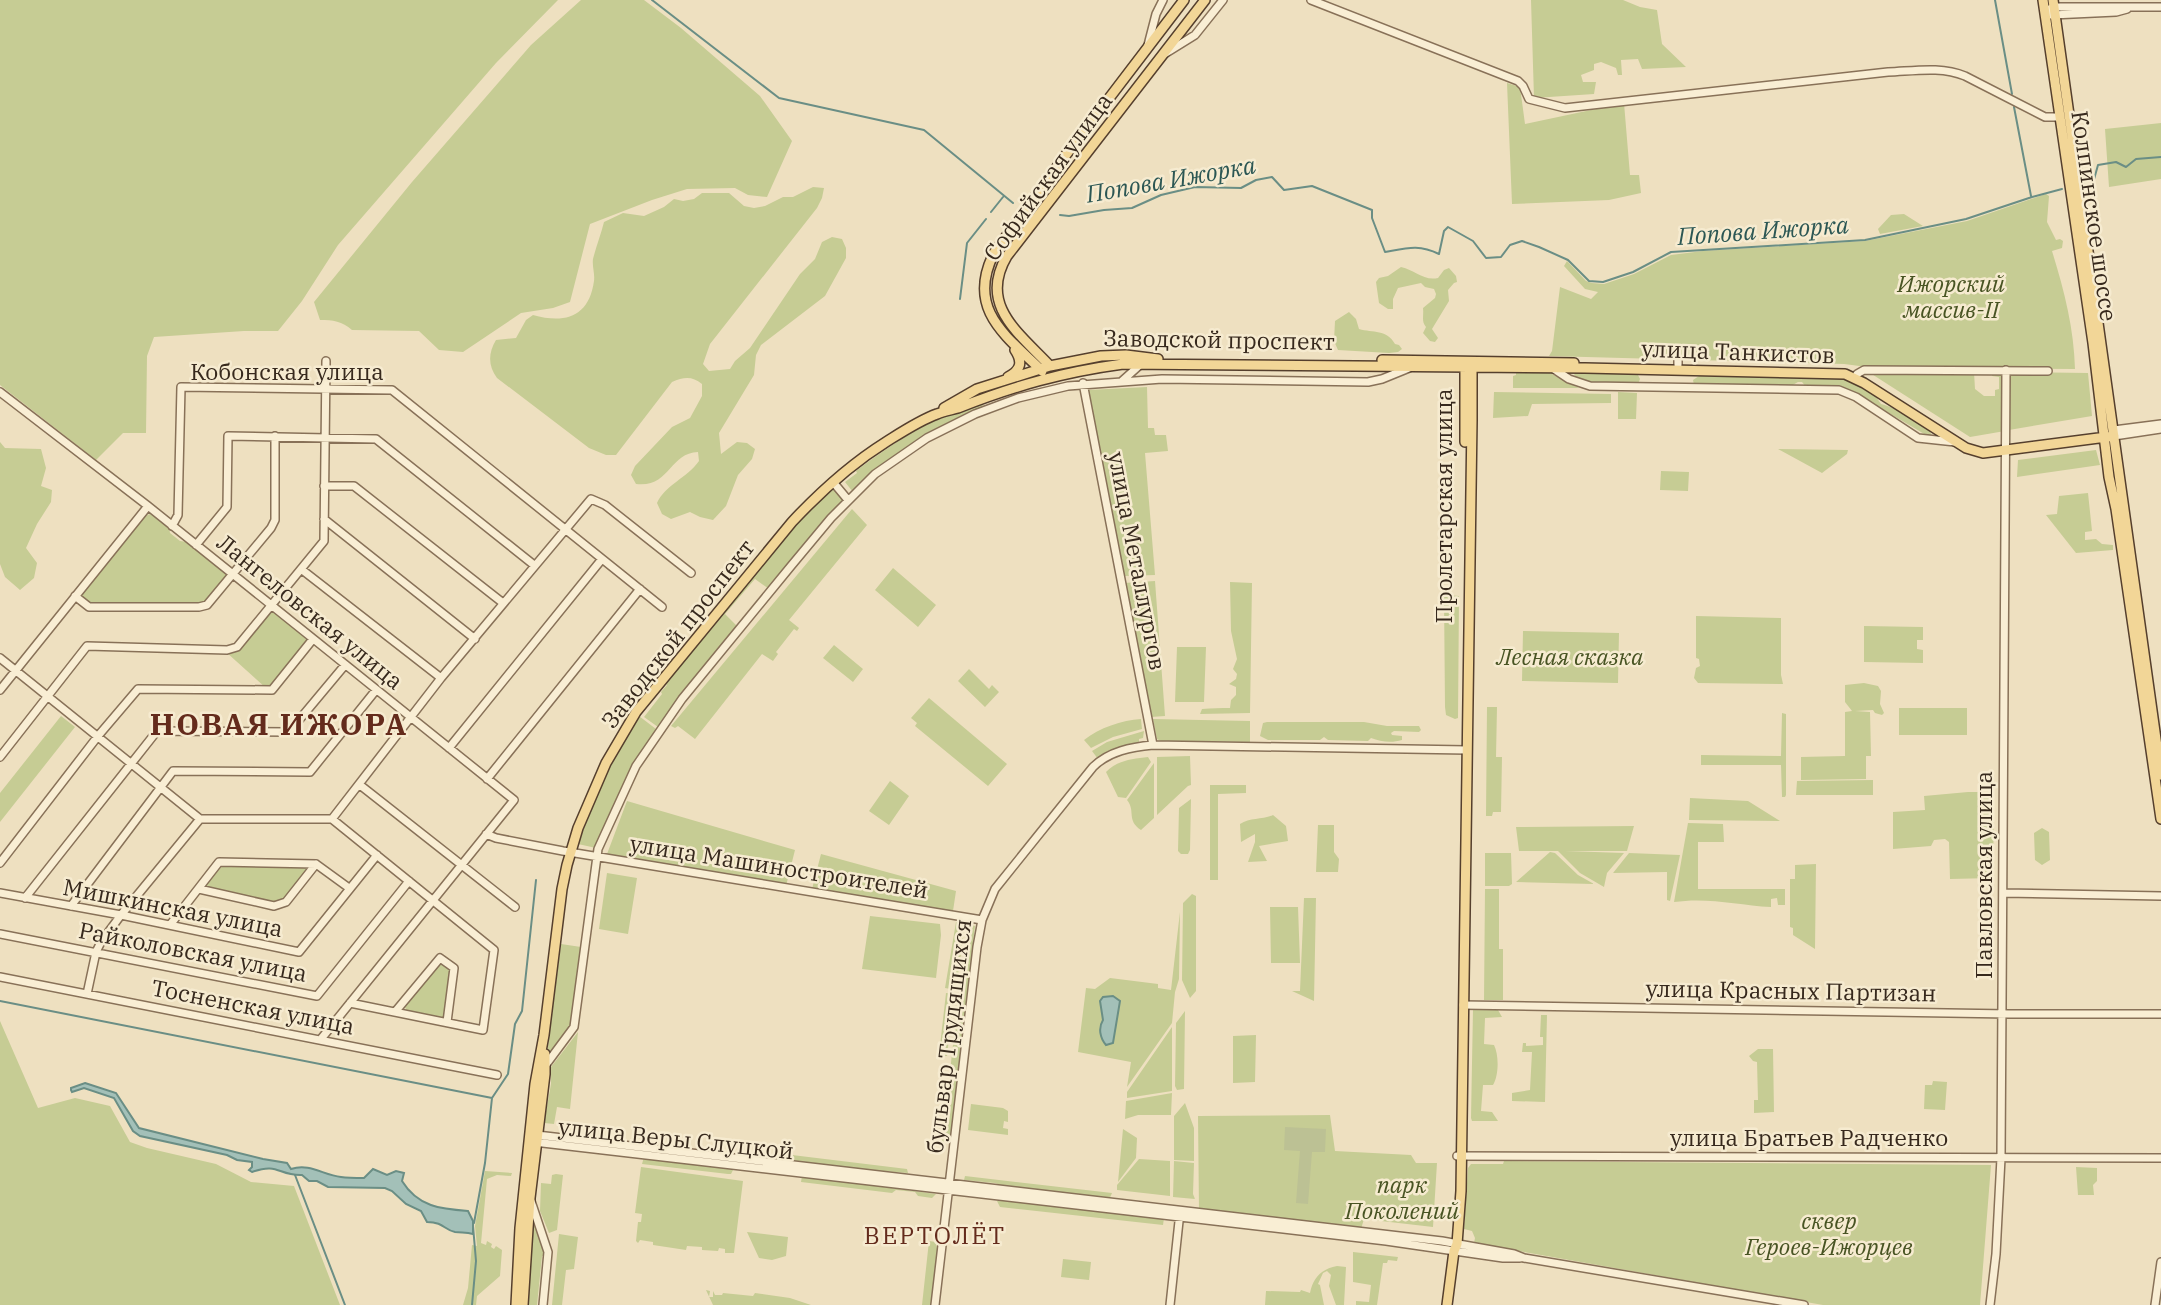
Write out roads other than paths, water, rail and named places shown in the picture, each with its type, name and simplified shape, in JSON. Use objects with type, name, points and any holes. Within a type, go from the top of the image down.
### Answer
[{"type":"main road","name":"Софийская улица","points":[[1048,377],[997,328],[986,304],[984,287],[988,265],[1065,156],[1184,0]]},
{"type":"main road","name":"Софийская улица","points":[[1051,366],[1004,315],[998,300],[999,273],[1007,256],[1205,0]]},
{"type":"main road","name":"Колпинское шоссе","points":[[2043,0],[2051,9],[2109,434]]},
{"type":"main road","name":"Колпинское шоссе","points":[[2051,9],[2060,117],[2109,434]]},
{"type":"main road","points":[[1065,156],[1063,170],[1074,171]]},
{"type":"main road","points":[[1000,381],[1014,374],[1020,366],[1019,356],[1011,342]]},
{"type":"main road","name":"Заводской проспект","points":[[523,1305],[535,1084],[544,1035],[559,911],[570,851],[582,816],[606,763],[636,712],[771,545],[814,499],[886,442],[967,394],[1051,366],[1101,356],[1126,355],[1158,359],[1268,363],[1468,366]]},
{"type":"main road","name":"Заводской проспект","points":[[940,412],[947,412],[972,401],[1048,377],[1095,368],[1142,364],[1268,363],[1468,366]]},
{"type":"main road","name":"улица Танкистов","points":[[1468,366],[1554,369],[1645,367],[1678,363],[1830,368],[1857,374],[1968,443],[2006,448]]},
{"type":"main road","points":[[1048,377],[1051,366]]},
{"type":"main road","name":"улица Танкистов","points":[[1468,366],[1645,367],[1845,374],[1864,383],[1958,443],[1978,452],[2109,434]]},
{"type":"main road","name":"Пролетарская улица","points":[[1447,1305],[1454,1246],[1459,1156],[1463,1005],[1465,432],[1468,366]]},
{"type":"main road","points":[[2109,434],[2161,775]]},
{"type":"main road","points":[[2109,434],[2161,819]]},
{"type":"main road","name":"Пролетарская улица","points":[[1459,1156],[1464,750]]},
{"type":"main road","name":"Заводской проспект","points":[[516,1305],[520,1228],[545,1066],[544,1035]]},
{"type":"street","points":[[1147,49],[1156,14],[1163,0]]},
{"type":"street","points":[[1163,55],[1195,35],[1223,0]]},
{"type":"street","points":[[1311,0],[1518,81],[1529,99],[1565,108],[1888,72],[1940,70],[1965,76],[2045,117],[2060,117]]},
{"type":"street","points":[[2051,9],[2161,7]]},
{"type":"street","points":[[0,757],[87,646],[227,650],[237,647],[272,606],[324,541],[327,361]]},
{"type":"street","points":[[1121,381],[1142,364]]},
{"type":"street","points":[[545,1066],[575,1024],[596,856],[636,766],[682,699],[790,565],[875,474],[916,445],[975,414],[1037,393],[1083,383],[1174,379],[1367,382],[1411,367]]},
{"type":"street","points":[[1645,367],[1645,386]]},
{"type":"street","points":[[1554,369],[1569,379],[1590,386],[1839,390],[1856,397],[1918,438],[1958,443]]},
{"type":"street","points":[[1857,374],[1864,370],[2048,371]]},
{"type":"street","name":"Павловская улица","points":[[1990,1305],[1996,1254],[2001,1158],[2006,370]]},
{"type":"street","name":"улица Металлургов","points":[[1083,383],[1153,745]]},
{"type":"street","name":"Кобонская улица","points":[[172,526],[178,515],[181,387],[392,390],[663,607]]},
{"type":"street","name":"Лангеловская улица","points":[[0,392],[148,506],[514,800],[486,834]]},
{"type":"street","points":[[972,401],[996,406]]},
{"type":"street","points":[[2109,434],[2161,424]]},
{"type":"street","points":[[2109,434],[2161,429]]},
{"type":"street","points":[[196,545],[227,507],[228,436],[376,439],[534,565]]},
{"type":"street","points":[[75,596],[89,607],[207,605],[275,520],[275,436]]},
{"type":"street","points":[[833,482],[848,500]]},
{"type":"street","points":[[324,486],[354,486],[503,603]]},
{"type":"street","points":[[332,819],[441,678],[591,499],[605,505],[691,573]]},
{"type":"street","points":[[0,690],[148,506]]},
{"type":"street","points":[[324,519],[475,639]]},
{"type":"street","points":[[449,748],[602,559]]},
{"type":"street","points":[[301,569],[441,678]]},
{"type":"street","points":[[487,779],[639,589]]},
{"type":"street","points":[[0,863],[98,736],[138,690],[272,690],[313,639]]},
{"type":"street","points":[[0,658],[200,819],[332,819],[494,950],[483,1030],[350,1003]]},
{"type":"street","points":[[24,898],[157,731],[289,732],[345,665]]},
{"type":"street","points":[[71,906],[173,771],[310,772],[376,690]]},
{"type":"street","name":"бульвар Трудящихся","points":[[935,1305],[982,920],[995,889],[1093,767],[1118,752],[1153,745],[1464,750]]},
{"type":"street","points":[[360,785],[515,906]]},
{"type":"street","points":[[87,994],[101,942],[200,819]]},
{"type":"street","points":[[321,1039],[486,834]]},
{"type":"street","name":"улица Машиностроителей","points":[[486,834],[596,856],[982,920]]},
{"type":"street","name":"Мишкинская улица","points":[[0,893],[121,915],[299,953],[377,855]]},
{"type":"street","points":[[170,925],[219,862],[316,863],[349,888]]},
{"type":"street","points":[[199,889],[274,906],[281,905],[316,863]]},
{"type":"street","name":"Райколовская улица","points":[[0,934],[317,996],[409,881]]},
{"type":"street","points":[[2003,893],[2161,896]]},
{"type":"street","points":[[395,1012],[440,958],[454,968],[447,1022]]},
{"type":"street","name":"Тосненская улица","points":[[0,977],[497,1075]]},
{"type":"street","name":"улица Красных Партизан","points":[[1463,1005],[2161,1014]]},
{"type":"street","name":"улица Веры Слуцкой","points":[[534,1139],[1454,1246],[1514,1254],[1762,1301],[1804,1305]]},
{"type":"street","name":"улица Братьев Радченко","points":[[1459,1156],[2161,1158]]},
{"type":"street","points":[[530,1198],[548,1252],[543,1305]]},
{"type":"street","points":[[1170,1305],[1180,1214]]},
{"type":"street","points":[[2155,1305],[2161,1262]]},
{"type":"water","points":[[1113,996],[1120,1001],[1113,1043],[1106,1045],[1100,1033],[1103,1020],[1100,1001],[1103,997]]},
{"type":"water","points":[[85,1083],[116,1093],[139,1128],[287,1163],[291,1169],[304,1167],[352,1178],[364,1178],[373,1169],[387,1175],[396,1171],[404,1173],[402,1181],[408,1190],[423,1201],[439,1207],[468,1211],[473,1221],[473,1234],[455,1232],[437,1223],[427,1222],[421,1211],[406,1204],[385,1188],[328,1187],[317,1181],[309,1181],[302,1175],[268,1168],[252,1172],[249,1170],[252,1162],[140,1136],[133,1131],[114,1098],[84,1088],[72,1092],[71,1088]]},
{"type":"waterway","name":"Попова Ижорка","points":[[652,0],[779,98],[924,130],[1013,203]]},
{"type":"waterway","points":[[1995,0],[2012,94]]},
{"type":"waterway","points":[[2014,107],[2031,196]]},
{"type":"waterway","name":"Попова Ижорка","points":[[2090,186],[2098,165],[2116,162],[2126,167],[2136,159],[2161,157]]},
{"type":"waterway","name":"Попова Ижорка","points":[[1060,215],[1132,208],[1161,195],[1195,187],[1241,188],[1256,180],[1272,177],[1284,190],[1312,186],[1372,210],[1372,218],[1385,252],[1419,248],[1439,254],[1444,231],[1448,227],[1473,241],[1486,258],[1501,257],[1510,245],[1522,241],[1568,260],[1589,281],[1603,282],[1633,272],[1671,252],[1865,240],[1966,219],[2062,189]]},
{"type":"waterway","points":[[991,212],[1003,197]]},
{"type":"waterway","points":[[960,299],[967,243],[986,219]]},
{"type":"waterway","points":[[474,1223],[485,1163],[492,1098],[508,1074],[515,1024],[522,1011],[536,880]]},
{"type":"waterway","points":[[0,1001],[492,1098]]},
{"type":"waterway","points":[[295,1175],[345,1305]]},
{"type":"waterway","points":[[472,1305],[476,1261],[473,1226]]},
{"type":"district","name":"НОВАЯ ИЖОРА","points":[[279,725]]},
{"type":"district","name":"ВЕРТОЛЁТ","points":[[935,1236]]},
{"type":"park label","name":"Ижорский массив-II","points":[[1951,297]]},
{"type":"park label","name":"Лесная сказка","points":[[1570,657]]},
{"type":"park label","name":"парк Поколений","points":[[1402,1198]]},
{"type":"park label","name":"сквер Героев-Ижорцев","points":[[1829,1234]]}]
